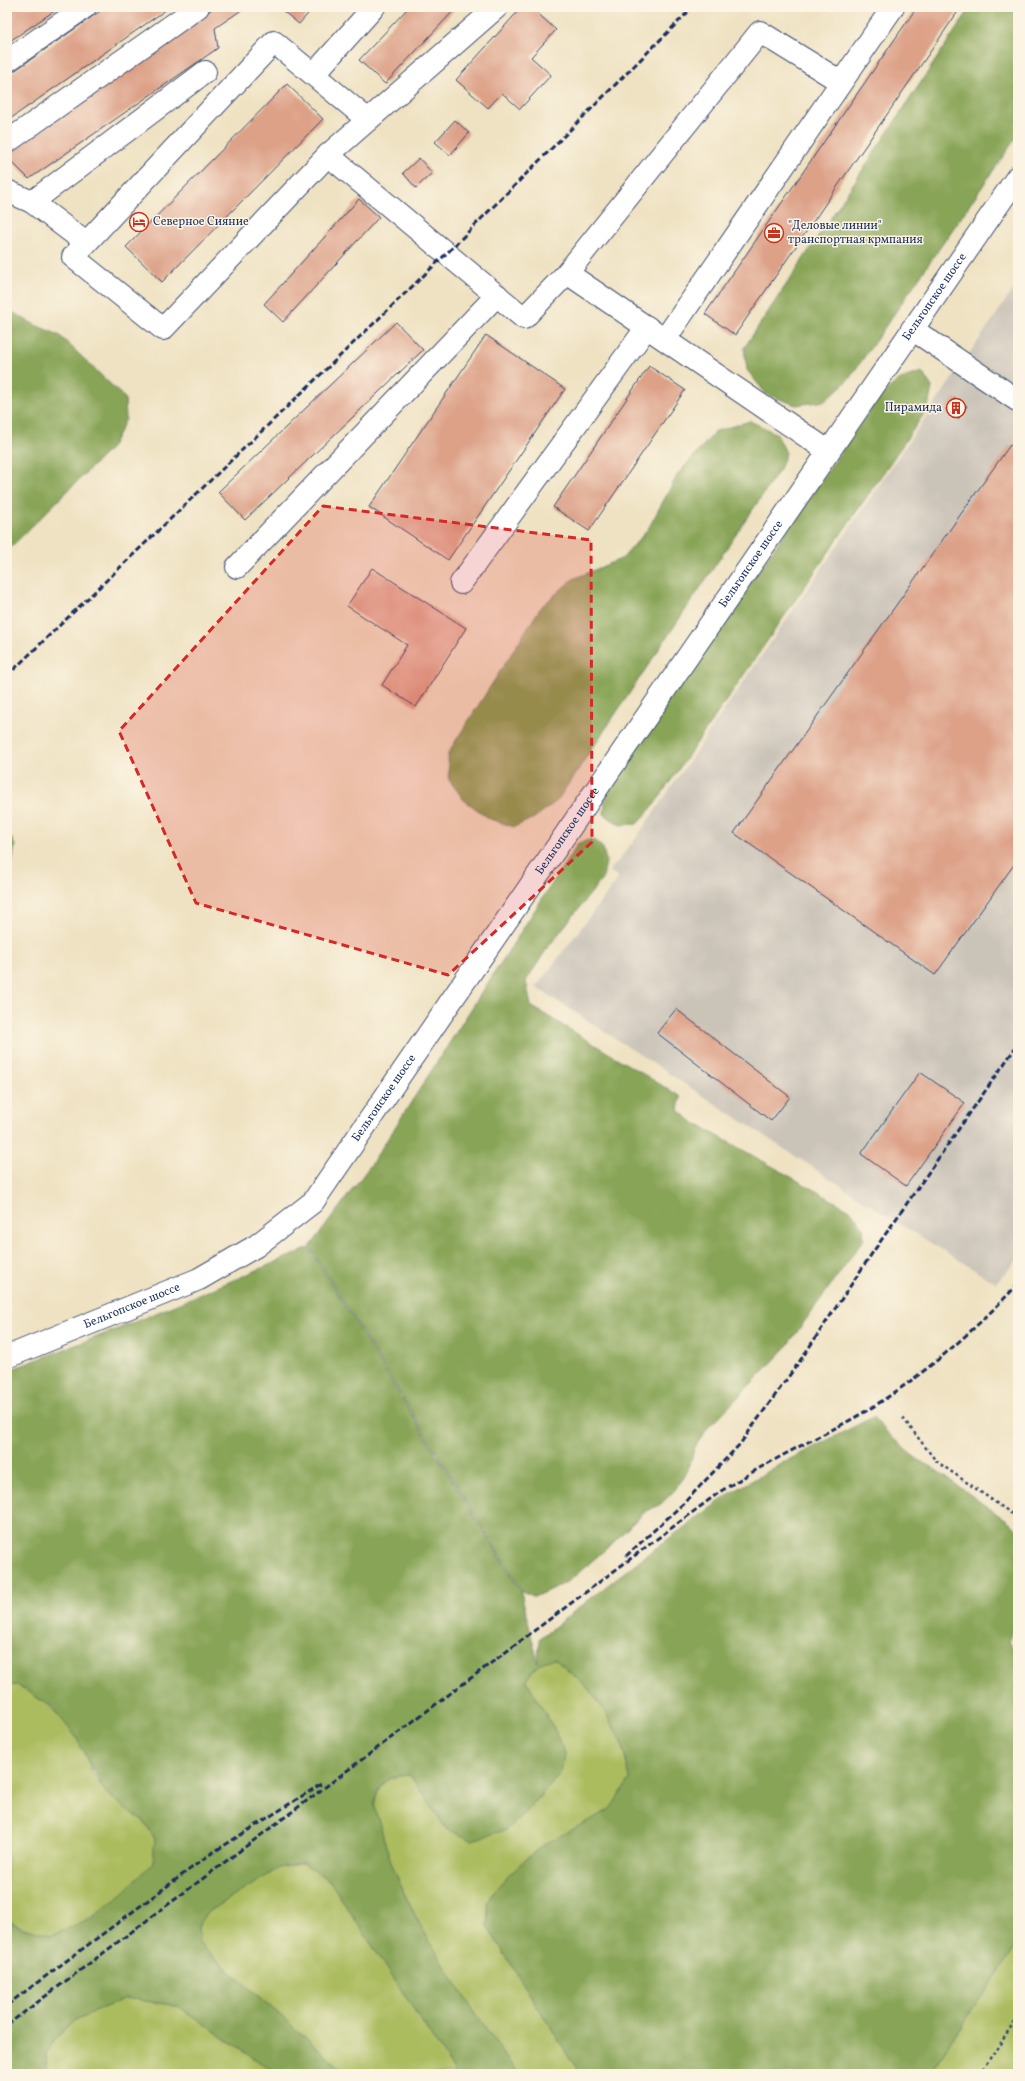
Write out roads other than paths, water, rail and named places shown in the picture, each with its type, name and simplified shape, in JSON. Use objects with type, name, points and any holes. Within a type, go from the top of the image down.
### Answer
[{"type":"street","points":[[7,61],[85,7]]},
{"type":"street","points":[[7,142],[198,7]]},
{"type":"street","points":[[314,74],[374,7]]},
{"type":"street","points":[[368,120],[274,42],[73,257],[163,329],[328,155],[368,120],[497,7]]},
{"type":"street","points":[[665,339],[893,7]]},
{"type":"street","points":[[328,155],[524,318],[567,273],[760,32],[841,82]]},
{"type":"street","points":[[32,202],[205,72]]},
{"type":"street","name":"Бельгопское шоссе","points":[[7,1357],[199,1279],[256,1246],[313,1202],[828,450],[1018,176]]},
{"type":"street","points":[[7,191],[32,202],[86,243]]},
{"type":"street","points":[[567,273],[828,450]]},
{"type":"street","points":[[237,567],[497,295]]},
{"type":"street","points":[[461,583],[647,327]]},
{"type":"street","points":[[912,329],[1017,400]]},
{"type":"railway","points":[[7,676],[446,254],[693,7]]},
{"type":"railway","points":[[626,1556],[684,1503],[740,1444],[802,1358],[873,1252],[1018,1044]]},
{"type":"railway","points":[[7,2025],[721,1491],[769,1463],[859,1415],[885,1399],[921,1373],[971,1331],[1018,1284]]},
{"type":"railway","points":[[7,2005],[209,1855],[321,1784]]},
{"type":"place","name":"Северное Сияние","points":[[139,222]]},
{"type":"place","name":"\"Деловые линии\" транспортная крмпания","points":[[774,233]]},
{"type":"place","name":"Пирамида","points":[[956,408]]}]
